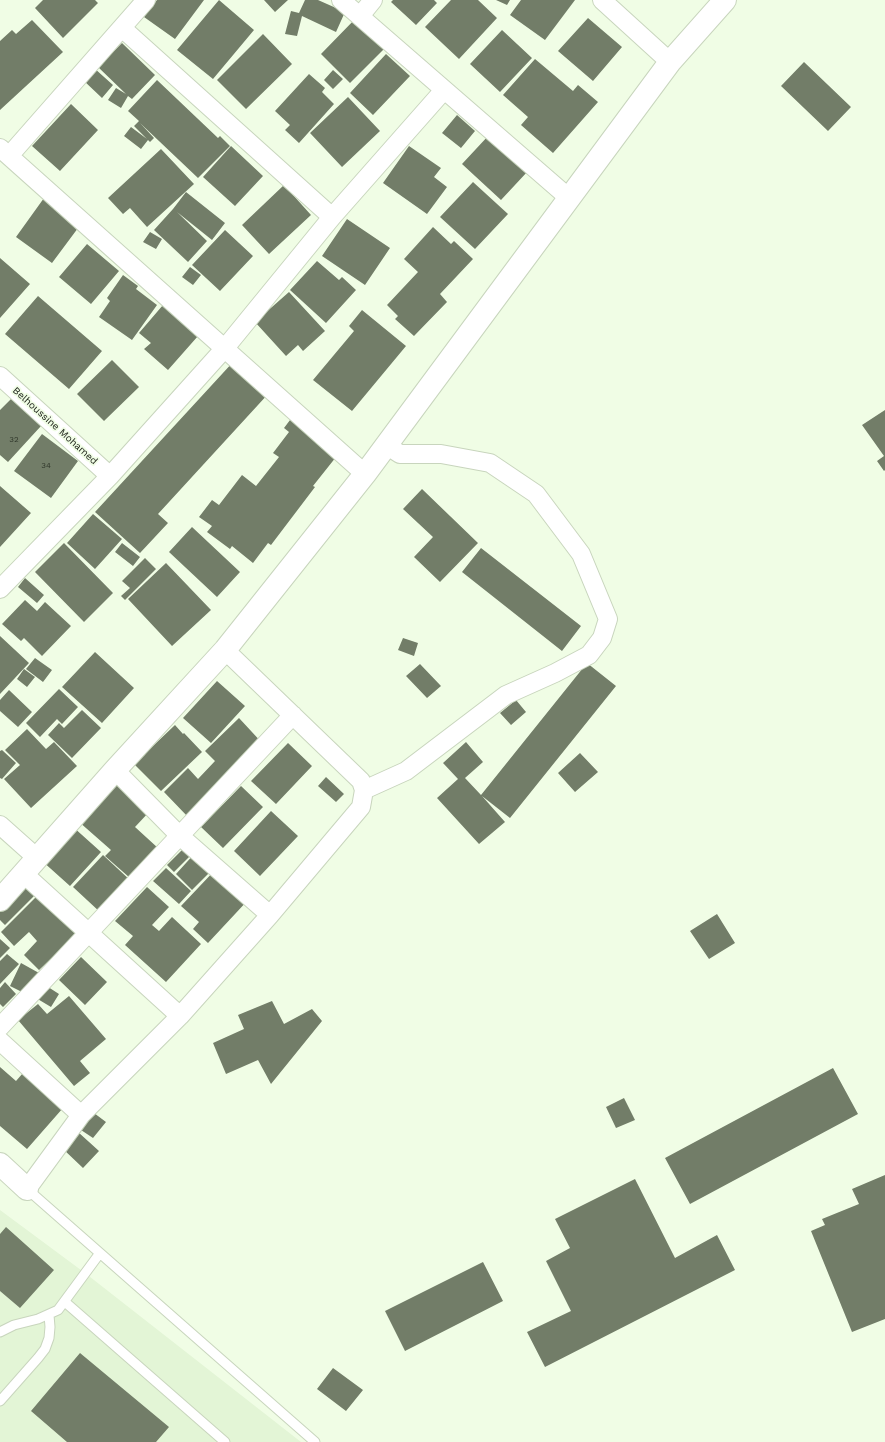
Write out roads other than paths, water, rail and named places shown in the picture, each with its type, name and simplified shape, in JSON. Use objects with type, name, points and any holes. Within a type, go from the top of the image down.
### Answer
[{"type":"street","points":[[146,0],[122,28],[4,152],[365,474]]},
{"type":"street","points":[[341,0],[569,198]]},
{"type":"street","points":[[360,16],[373,0]]},
{"type":"street","points":[[602,0],[670,62]]},
{"type":"street","points":[[0,900],[115,770],[226,650],[365,474],[670,62],[725,0]]},
{"type":"street","points":[[122,28],[332,217]]},
{"type":"street","points":[[0,589],[110,476],[225,348],[332,217],[444,90]]},
{"type":"street","name":"Belhoussine Mohamed","points":[[0,376],[110,476]]},
{"type":"street","points":[[364,790],[406,771],[506,695],[555,673],[589,655],[602,638],[608,619],[581,554],[536,494],[490,463],[441,454],[400,454],[386,445]]},
{"type":"street","points":[[0,1164],[27,1189],[81,1115],[180,1016],[270,915],[361,807],[364,790],[361,780],[226,650]]},
{"type":"street","points":[[0,1027],[293,715]]},
{"type":"street","points":[[115,770],[180,836],[270,915]]},
{"type":"street","points":[[0,825],[30,866],[88,933],[180,1016]]},
{"type":"street","points":[[0,1041],[81,1115]]},
{"type":"lane","points":[[27,1189],[315,1442]]},
{"type":"lane","points":[[0,1332],[14,1325],[49,1316],[58,1310],[100,1253]]},
{"type":"lane","points":[[65,1302],[225,1442]]},
{"type":"lane","points":[[0,1401],[45,1349],[49,1338],[49,1316]]}]
